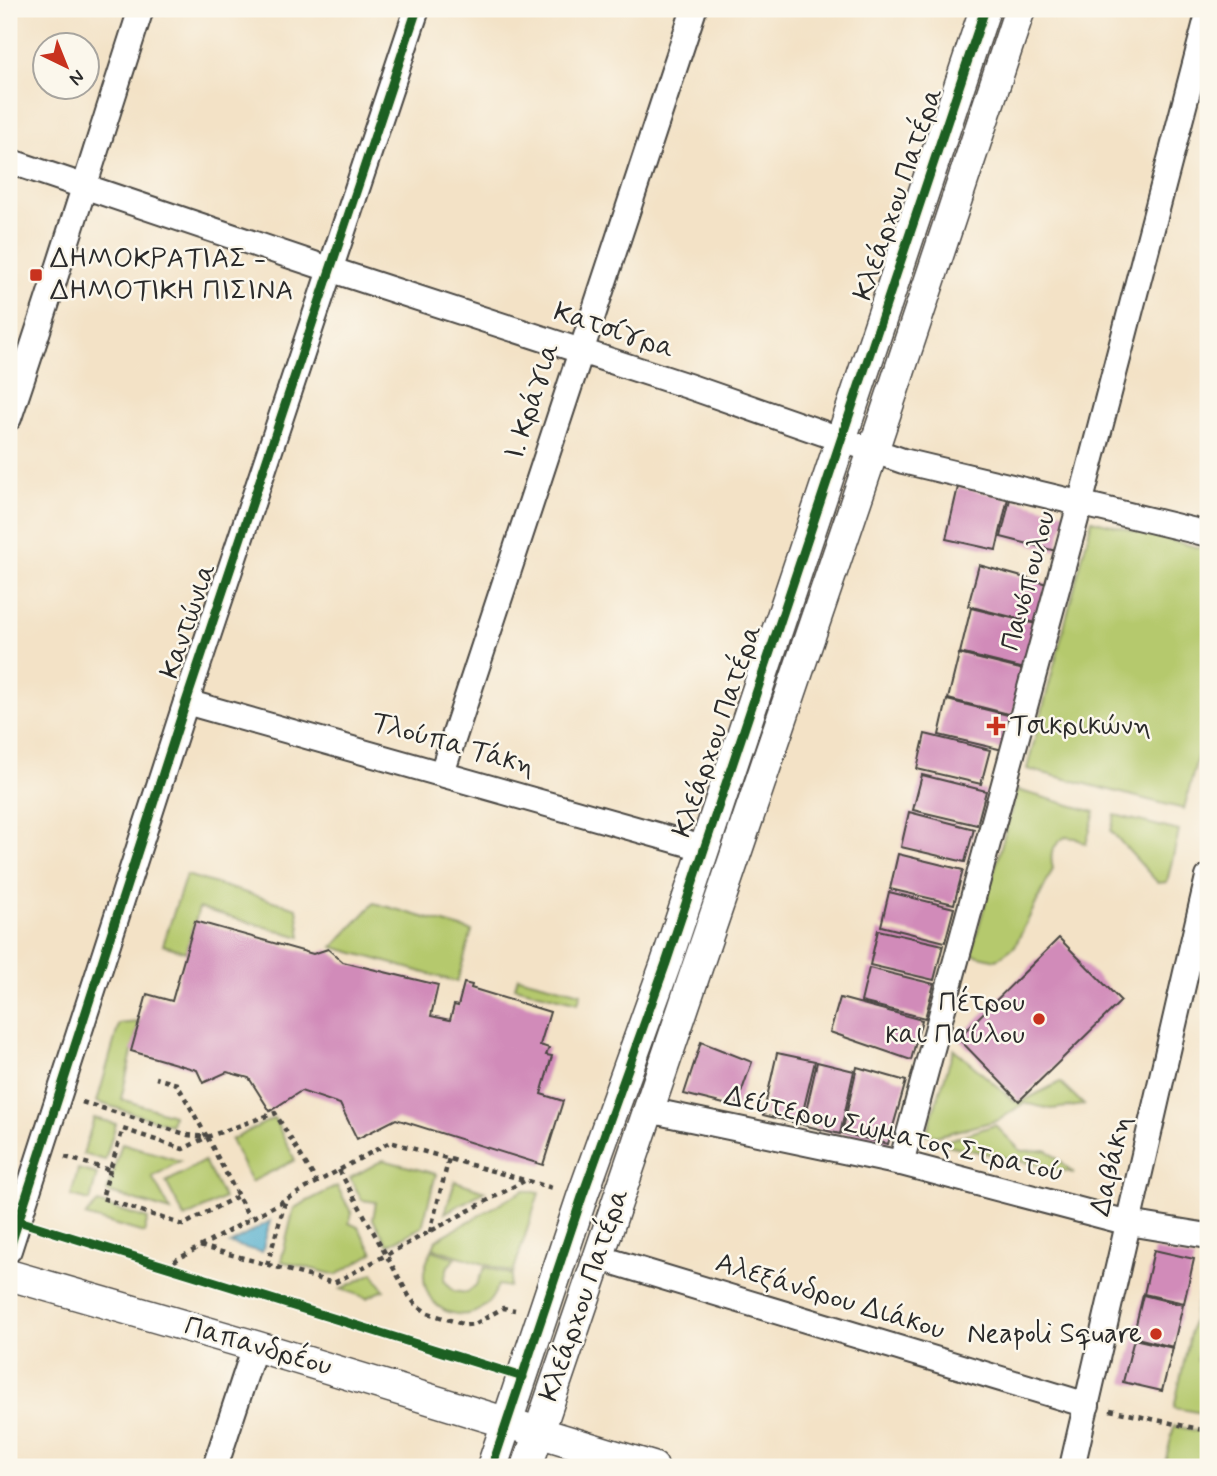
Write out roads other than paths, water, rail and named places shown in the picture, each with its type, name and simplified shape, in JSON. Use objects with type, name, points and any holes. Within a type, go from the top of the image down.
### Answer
[{"type":"street","points":[[9,418],[141,9]]},
{"type":"street","name":"Καντώνια","points":[[9,1250],[57,1094],[417,9]]},
{"type":"street","name":"Ι. Κράγια","points":[[442,773],[694,9]]},
{"type":"street","name":"Κλεάρχου Πατέρα","points":[[492,1467],[582,1197],[666,962],[985,9]]},
{"type":"street","name":"Κλεάρχου Πατέρα","points":[[527,1467],[873,451],[1020,9]]},
{"type":"street","name":"Πανόπουλου","points":[[901,1163],[1080,504],[1208,14]]},
{"type":"street","name":"Κατσίγρα","points":[[9,161],[688,386],[903,461],[1208,534]]},
{"type":"street","name":"Τλούπα Τάκη","points":[[186,702],[703,848]]},
{"type":"street","name":"Δαβάκη","points":[[1072,1467],[1208,877]]},
{"type":"street","name":"Δεύτερου Σώματος Στρατού","points":[[648,1110],[901,1163],[1129,1223],[1208,1236]]},
{"type":"street","name":"Αλεξάνδρου Διάκου","points":[[597,1257],[1087,1405]]},
{"type":"street","name":"Παπανδρέου","points":[[9,1275],[255,1346],[653,1467]]},
{"type":"street","points":[[215,1467],[255,1346]]},
{"type":"water","points":[[270,1221],[262,1252],[230,1244]]},
{"type":"place","name":"ΔΗΜΟΚΡΑΤΙΑΣ - ΔΗΜΟΤΙΚΗ ΠΙΣΙΝΑ","points":[[36,275]]},
{"type":"place","name":"Τσικρικώνη","points":[[996,726]]},
{"type":"place","name":"Πέτρου και Παύλου","points":[[1039,1019]]},
{"type":"place","name":"Neapoli Square","points":[[1156,1334]]}]
